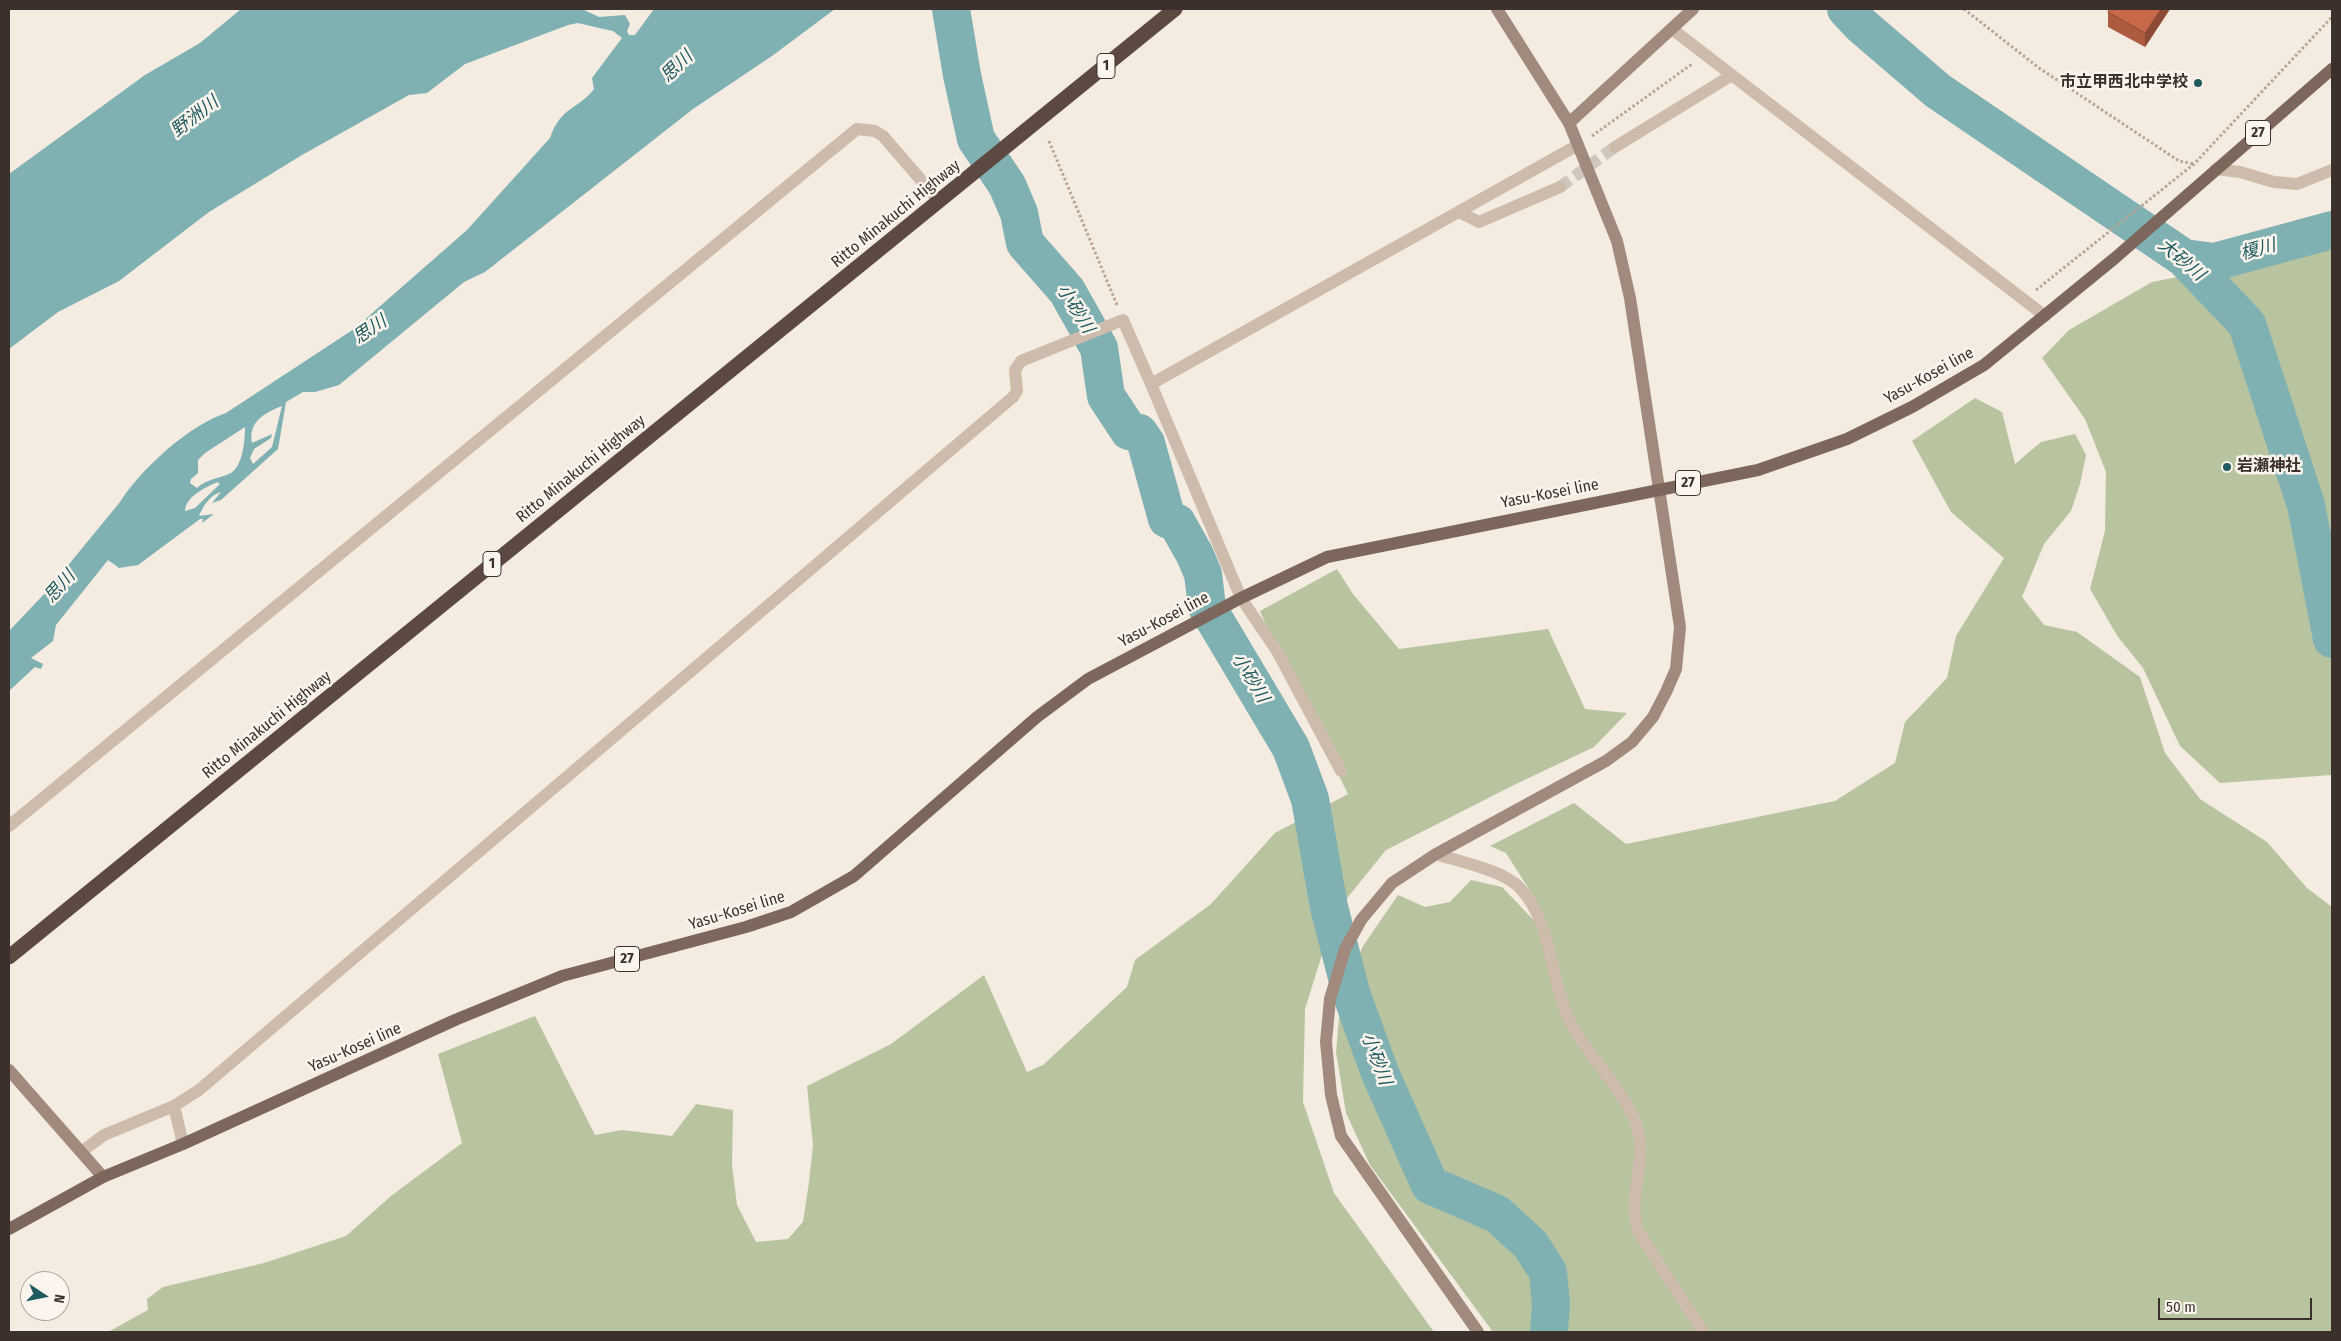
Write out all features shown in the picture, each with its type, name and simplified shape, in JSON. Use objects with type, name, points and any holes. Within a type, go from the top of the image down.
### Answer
[{"type":"highway","name":"Ritto Minakuchi Highway","points":[[9,957],[1036,124],[1175,9]]},
{"type":"main road","name":"Yasu-Kosei line","points":[[9,1229],[103,1177],[184,1144],[455,1020],[562,976],[746,927],[791,912],[854,876],[1037,717],[1088,678],[1241,598],[1327,557],[1659,488],[1758,470],[1848,438],[1912,407],[1984,365],[2115,258],[2332,69]]},
{"type":"street","points":[[1478,1332],[1341,1136],[1331,1095],[1326,1042],[1330,999],[1345,949],[1361,920],[1392,883],[1436,854],[1606,761],[1632,742],[1653,717],[1676,669],[1680,627],[1628,288],[1617,241],[1569,123],[1497,9]]},
{"type":"street","points":[[1569,123],[1693,9]]},
{"type":"street","points":[[1672,29],[2044,316]]},
{"type":"street","points":[[1615,147],[1732,75]]},
{"type":"street","points":[[9,826],[857,129],[875,131],[886,140],[939,201]]},
{"type":"street","points":[[1151,384],[1578,145]]},
{"type":"street","points":[[2216,169],[2240,172],[2274,182],[2297,184],[2332,170]]},
{"type":"street","points":[[1459,212],[1479,222],[1560,187]]},
{"type":"street","points":[[81,1152],[104,1135],[174,1106],[207,1084],[1013,397],[1017,391],[1015,370],[1021,361],[1123,320],[1241,598],[1277,651],[1341,770]]},
{"type":"street","points":[[1436,854],[1508,879],[1520,888],[1532,906],[1550,946],[1561,998],[1569,1020],[1579,1039],[1634,1116],[1639,1136],[1634,1218],[1638,1231],[1703,1332]]},
{"type":"street","points":[[9,1070],[103,1177]]},
{"type":"street","points":[[174,1106],[184,1144]]},
{"type":"path","points":[[1964,9],[2040,68],[2179,161],[2216,169]]},
{"type":"path","points":[[2023,300],[2194,164],[2332,17]]},
{"type":"path","points":[[1578,145],[1705,54]]},
{"type":"path","points":[[1049,140],[1123,320]]},
{"type":"green space","points":[[2332,247],[2332,775],[2220,783],[2180,746],[2143,668],[2118,637],[2090,589],[2105,531],[2106,472],[2085,419],[2042,358],[2069,330],[2152,282]]},
{"type":"green space","points":[[1975,398],[2002,412],[2015,464],[2041,442],[2075,434],[2086,455],[2080,484],[2071,511],[2044,544],[2022,597],[2044,625],[2077,632],[2140,677],[2165,753],[2200,799],[2267,842],[2307,888],[2332,907],[2332,1332],[1493,1332],[1370,1165],[1346,1113],[1336,1052],[1341,996],[1363,946],[1398,895],[1425,907],[1450,902],[1471,880],[1502,887],[1546,933],[1532,894],[1506,853],[1490,846],[1574,803],[1626,844],[1835,801],[1895,763],[1905,722],[1947,678],[1956,636],[2004,558],[1951,512],[1912,441]]},
{"type":"green space","points":[[1337,569],[1353,594],[1399,649],[1548,629],[1585,709],[1627,713],[1594,747],[1386,850],[1335,913],[1305,1009],[1303,1102],[1334,1193],[1434,1332],[108,1332],[148,1310],[147,1299],[163,1287],[264,1263],[346,1236],[391,1196],[462,1143],[438,1054],[535,1016],[595,1135],[622,1130],[672,1136],[696,1104],[733,1110],[732,1165],[737,1205],[756,1242],[788,1239],[803,1222],[809,1182],[813,1145],[807,1086],[891,1044],[984,975],[1027,1072],[1043,1065],[1127,987],[1135,960],[1211,904],[1275,833],[1348,794],[1277,651],[1260,611]]},
{"type":"water","points":[[241,9],[582,9],[599,17],[625,15],[630,24],[627,31],[629,35],[635,35],[654,9],[835,9],[772,56],[693,109],[485,272],[464,282],[339,385],[315,392],[303,392],[286,402],[278,449],[221,500],[212,503],[221,492],[210,498],[199,516],[214,514],[202,523],[203,519],[200,519],[138,565],[119,568],[108,560],[56,625],[53,641],[31,658],[43,664],[41,669],[35,667],[9,691],[9,631],[47,591],[140,476],[167,450],[197,427],[226,413],[354,329],[467,230],[550,138],[559,120],[594,89],[592,78],[622,38],[613,31],[578,23],[568,25],[465,64],[427,93],[409,95],[302,155],[209,212],[119,281],[58,312],[9,349],[9,174],[145,75],[200,43]],"holes":[[[282,406],[272,447],[253,464],[250,458],[254,449],[271,438],[272,434],[252,443],[252,429],[264,415]],[[245,427],[242,453],[234,471],[212,479],[197,488],[190,483],[191,479],[198,473],[198,460],[205,453]],[[217,482],[220,484],[195,508],[185,511],[192,497]]]},
{"type":"building","points":[[2110,9],[2161,9],[2145,33],[2108,12]]},
{"type":"waterway","name":"小砂川","points":[[951,9],[962,75],[976,139],[1007,185],[1019,213],[1025,243],[1067,291],[1099,348],[1106,396],[1129,431],[1139,433],[1146,443],[1167,519],[1177,523],[1195,555],[1203,574],[1207,607],[1291,748],[1310,799],[1329,907],[1351,993],[1380,1073],[1430,1185],[1497,1214],[1530,1244],[1548,1272],[1551,1304],[1549,1332]]},
{"type":"waterway","name":"大砂川","points":[[1846,9],[1861,25],[1938,91],[2184,258],[2247,324],[2306,505],[2332,639]]},
{"type":"waterway","name":"榎川","points":[[2184,258],[2214,262],[2332,230]]},
{"type":"tunnel","points":[[1560,187],[1615,147]]},
{"type":"place","name":"市立甲西北中学校","points":[[2198,83]]},
{"type":"place","name":"岩瀬神社","points":[[2227,467]]},
{"type":"water label","name":"思川","points":[[677,67]]},
{"type":"water label","name":"野洲川","points":[[195,117]]},
{"type":"water label","name":"思川","points":[[370,330]]},
{"type":"water label","name":"思川","points":[[60,587]]}]
